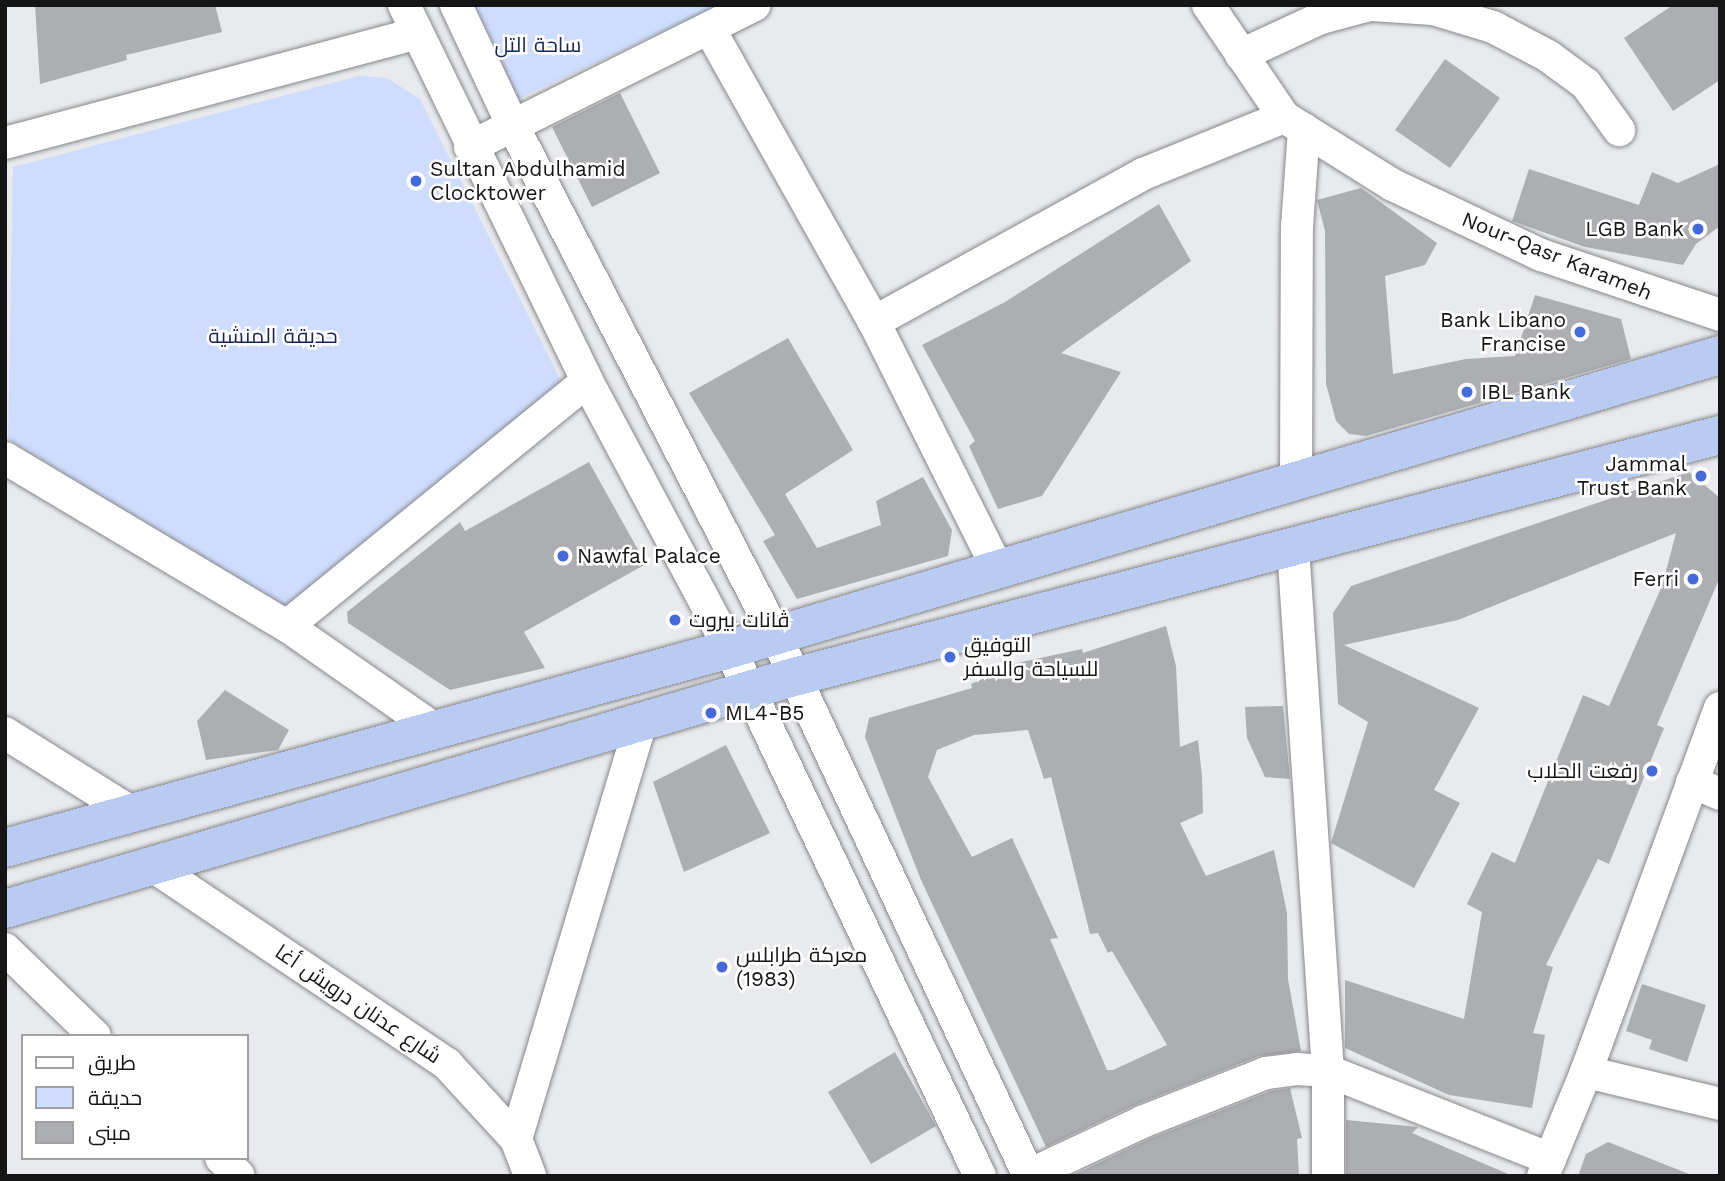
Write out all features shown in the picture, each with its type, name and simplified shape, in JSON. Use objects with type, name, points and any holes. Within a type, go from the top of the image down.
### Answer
[{"type":"highway","points":[[5,848],[131,812],[439,732],[730,649],[1720,355]]},
{"type":"highway","points":[[5,909],[640,725],[794,677],[1720,435]]},
{"type":"street","points":[[456,5],[513,126],[775,634],[1029,1176],[1142,1122],[1266,1073],[1328,1071],[1546,1167],[1706,788],[1720,708]]},
{"type":"street","points":[[470,147],[755,5]]},
{"type":"street","points":[[1241,55],[1321,18],[1371,5],[1433,9],[1493,27],[1548,56],[1586,84],[1619,130]]},
{"type":"street","name":"Nour-Qasr Karameh","points":[[1212,13],[1294,123],[1394,185],[1487,232],[1681,305],[1720,315]]},
{"type":"street","points":[[6,144],[411,19],[470,147],[587,381],[730,649],[980,1176]]},
{"type":"street","points":[[709,29],[874,322],[998,568]]},
{"type":"street","points":[[874,322],[1143,174],[1294,123],[1297,227],[1296,483]]},
{"type":"street","points":[[286,626],[587,381]]},
{"type":"street","points":[[5,458],[286,626],[439,732]]},
{"type":"street","points":[[1293,547],[1328,1071],[1328,1176]]},
{"type":"street","points":[[516,1139],[640,725]]},
{"type":"street","points":[[5,733],[131,812]]},
{"type":"street","name":"شارع عدنان درويش أغا","points":[[151,865],[438,1057],[480,1096],[516,1139],[530,1176]]},
{"type":"street","points":[[5,949],[93,1034]]},
{"type":"street","points":[[1586,1072],[1720,1104]]},
{"type":"street","points":[[223,1160],[239,1176]]},
{"type":"green space","name":"ساحة التل","points":[[471,5],[720,5],[518,99]]},
{"type":"green space","name":"حديقة المنشية","points":[[359,76],[387,78],[420,99],[566,391],[292,615],[8,439],[13,167]]},
{"type":"building","points":[[35,5],[215,5],[222,32],[126,55],[127,60],[40,84]]},
{"type":"building","points":[[1673,5],[1720,5],[1720,80],[1673,111],[1624,38]]},
{"type":"building","points":[[1445,59],[1500,98],[1450,168],[1395,130]]},
{"type":"building","points":[[620,93],[660,173],[592,207],[552,127]]},
{"type":"building","points":[[1720,164],[1720,226],[1696,244],[1683,265],[1585,247],[1512,221],[1529,169],[1639,205],[1652,172],[1678,183]]},
{"type":"building","points":[[1361,188],[1437,243],[1425,265],[1385,276],[1393,374],[1466,359],[1515,356],[1535,295],[1621,319],[1631,359],[1366,436],[1349,434],[1336,421],[1326,384],[1325,231],[1317,200]]},
{"type":"building","points":[[1159,204],[1191,261],[1061,353],[1121,372],[1042,496],[998,509],[969,446],[975,441],[922,345],[1005,302]]},
{"type":"building","points":[[788,338],[853,450],[785,494],[817,548],[881,525],[876,501],[923,477],[952,530],[948,556],[797,599],[763,541],[775,535],[689,393]]},
{"type":"building","points":[[589,462],[646,564],[524,632],[545,668],[450,690],[348,623],[347,612],[460,522],[465,531]]},
{"type":"building","points":[[1689,472],[1720,498],[1720,577],[1657,725],[1664,728],[1609,864],[1598,859],[1546,965],[1553,967],[1533,1033],[1545,1035],[1532,1108],[1449,1095],[1345,1048],[1345,980],[1464,1019],[1482,912],[1467,904],[1492,852],[1515,863],[1583,695],[1609,706],[1662,586],[1676,533],[1458,620],[1344,645],[1479,708],[1434,790],[1460,803],[1414,888],[1331,843],[1368,722],[1338,704],[1333,613],[1351,586]]},
{"type":"building","points":[[1166,626],[1176,666],[1180,747],[1198,740],[1202,776],[1203,813],[1180,823],[1206,876],[1274,850],[1287,913],[1288,979],[1301,1051],[1259,1056],[1135,1105],[1046,1147],[921,880],[865,737],[869,718],[972,688],[971,684],[1017,663],[1082,649],[1083,653]],"holes":[[[1028,730],[1044,779],[1051,777],[1090,934],[1098,933],[1108,953],[1112,951],[1167,1045],[1113,1070],[1107,1070],[1050,939],[1058,938],[1012,838],[972,857],[928,777],[937,750],[974,735]]]},
{"type":"building","points":[[225,690],[289,730],[278,750],[206,760],[197,721]]},
{"type":"building","points":[[1283,706],[1290,779],[1265,777],[1247,738],[1245,707]]},
{"type":"building","points":[[726,745],[770,833],[684,872],[653,782]]},
{"type":"building","points":[[1642,984],[1706,1005],[1687,1062],[1649,1049],[1652,1040],[1626,1031]]},
{"type":"building","points":[[895,1052],[936,1126],[871,1164],[828,1092]]},
{"type":"building","points":[[1290,1088],[1302,1138],[1297,1139],[1299,1176],[1071,1176],[1149,1139],[1271,1091]]},
{"type":"building","points":[[1346,1120],[1418,1127],[1412,1133],[1513,1176],[1346,1176]]},
{"type":"building","points":[[1608,1142],[1689,1176],[1578,1176],[1586,1154]]},
{"type":"place","name":"Sultan Abdulhamid Clocktower","points":[[416,181]]},
{"type":"place","name":"LGB Bank","points":[[1698,229]]},
{"type":"place","name":"Bank Libano Francise","points":[[1580,332]]},
{"type":"place","name":"IBL Bank","points":[[1467,392]]},
{"type":"place","name":"Jammal Trust Bank","points":[[1701,476]]},
{"type":"place","name":"Nawfal Palace","points":[[563,556]]},
{"type":"place","name":"Ferri","points":[[1693,579]]},
{"type":"place","name":"ڤانات بيروت","points":[[675,620]]},
{"type":"place","name":"التوفيق للسياحة والسفر","points":[[950,657]]},
{"type":"place","name":"ML4-B5","points":[[711,713]]},
{"type":"place","name":"رفعت الحلاب","points":[[1652,771]]},
{"type":"place","name":"معركة طرابلس (1983)","points":[[722,967]]}]
